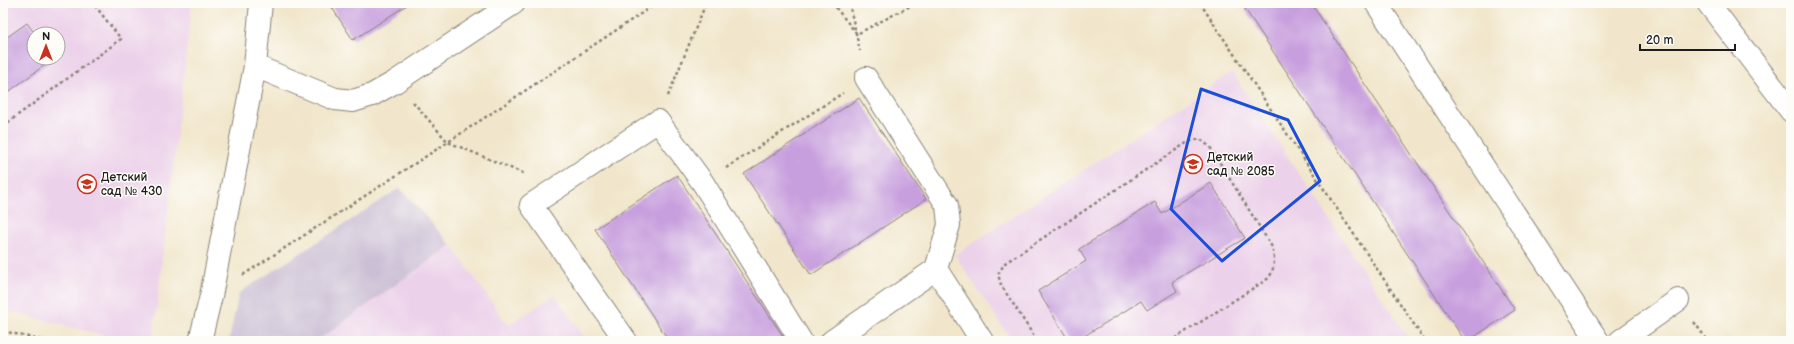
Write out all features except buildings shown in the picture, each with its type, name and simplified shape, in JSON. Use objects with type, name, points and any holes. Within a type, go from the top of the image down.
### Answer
[{"type":"main road","points":[[200,341],[211,296],[255,66],[261,3]]},
{"type":"main road","points":[[255,66],[335,99],[352,101],[372,94],[395,82],[514,3]]},
{"type":"main road","points":[[1376,3],[1598,341]]},
{"type":"main road","points":[[1708,3],[1791,111]]},
{"type":"main road","points":[[832,341],[936,269],[949,225],[947,205],[866,78]]},
{"type":"main road","points":[[626,341],[531,205],[658,121],[703,183],[802,341]]},
{"type":"main road","points":[[936,269],[982,341]]},
{"type":"main road","points":[[1620,341],[1678,300]]},
{"type":"path","points":[[3,126],[121,39],[93,3]]},
{"type":"path","points":[[211,296],[448,142],[657,3]]},
{"type":"path","points":[[658,121],[706,3]]},
{"type":"path","points":[[832,3],[857,34]]},
{"type":"path","points":[[703,183],[866,78],[849,3]]},
{"type":"path","points":[[857,34],[916,3]]},
{"type":"path","points":[[1200,3],[1425,341]]},
{"type":"path","points":[[395,82],[448,142],[557,188]]},
{"type":"path","points":[[1037,341],[1001,285],[998,274],[1005,263],[1188,142],[1200,139],[1210,147],[1272,247],[1275,258],[1274,269],[1269,278],[1171,341]]},
{"type":"path","points":[[3,331],[46,341]]},
{"type":"highlighted area","points":[[1201,89],[1288,120],[1320,181],[1222,261],[1171,209]]},
{"type":"shaded area","name":"Детский сад № 430","points":[[3,3],[192,3],[153,341],[126,341],[3,310]]},
{"type":"shaded area","name":"Детский сад № 2085","points":[[1232,72],[1410,341],[1012,341],[955,255]]},
{"type":"shaded area","points":[[400,188],[451,245],[317,341],[229,341],[239,293]]},
{"type":"shaded area","points":[[451,245],[508,325],[555,295],[587,341],[317,341]]},
{"type":"place","name":"Детский сад № 2085","points":[[1193,164]]},
{"type":"place","name":"Детский сад № 430","points":[[87,184]]}]
